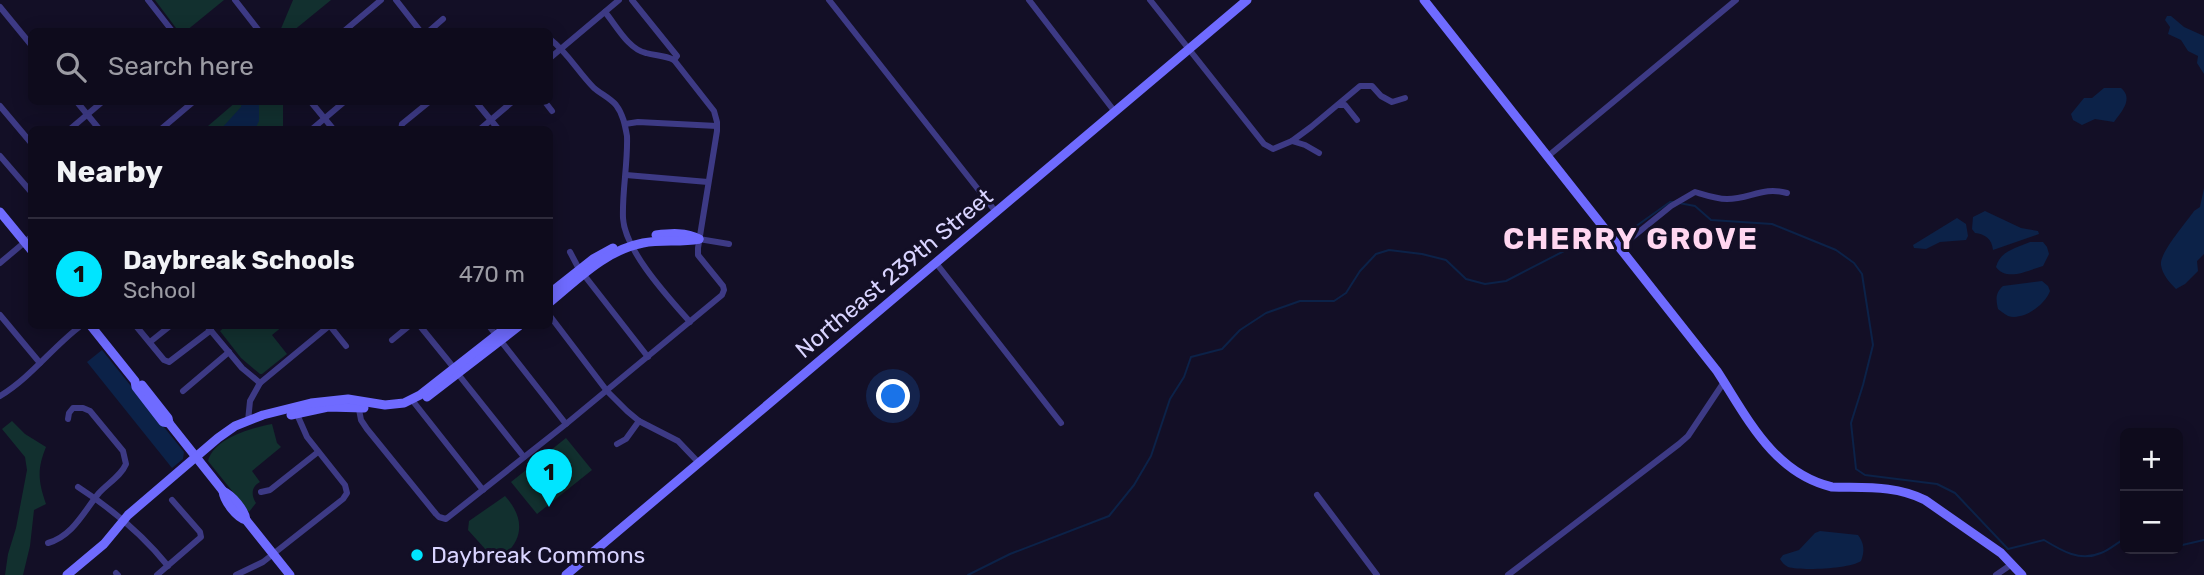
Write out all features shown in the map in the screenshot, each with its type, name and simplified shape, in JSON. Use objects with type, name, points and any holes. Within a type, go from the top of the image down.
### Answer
[{"type":"street","points":[[8,0],[0,7],[28,41]]},
{"type":"street","points":[[148,0],[170,28]]},
{"type":"street","points":[[234,0],[257,28]]},
{"type":"street","points":[[348,28],[381,0]]},
{"type":"street","points":[[396,0],[418,28]]},
{"type":"street","points":[[553,56],[620,0]]},
{"type":"street","points":[[632,0],[677,56],[674,60]]},
{"type":"street","points":[[829,0],[996,212]]},
{"type":"street","points":[[1029,0],[1115,111]]},
{"type":"street","points":[[1150,0],[1264,144],[1273,149],[1292,141],[1356,88],[1371,86],[1392,102],[1405,98]]},
{"type":"street","name":"Northeast 239th Street","points":[[566,575],[1247,0]]},
{"type":"street","points":[[1424,0],[1724,382],[1760,439],[1773,453],[1810,480],[1832,487],[1897,489],[1912,493],[1990,545],[2022,575]]},
{"type":"street","points":[[1547,157],[1736,0]]},
{"type":"street","points":[[358,404],[360,420],[436,514],[443,519],[450,517],[722,295],[724,290],[698,255],[717,126],[716,117],[712,108],[674,60],[636,49],[605,12]]},
{"type":"street","points":[[433,28],[443,19]]},
{"type":"street","points":[[553,41],[562,48],[595,88],[619,109],[625,124],[628,147],[623,218],[625,232],[669,298],[690,322]]},
{"type":"street","points":[[80,105],[97,126]]},
{"type":"street","points":[[74,126],[98,105]]},
{"type":"street","points":[[164,126],[189,105]]},
{"type":"street","points":[[314,105],[331,126]]},
{"type":"street","points":[[316,126],[341,105]]},
{"type":"street","points":[[402,126],[426,105]]},
{"type":"street","points":[[479,105],[496,126]]},
{"type":"street","points":[[484,126],[508,105]]},
{"type":"street","points":[[547,105],[552,111]]},
{"type":"street","points":[[1338,105],[1345,105],[1357,120]]},
{"type":"street","points":[[0,106],[28,139]]},
{"type":"street","points":[[0,119],[6,114]]},
{"type":"street","points":[[168,122],[171,126]]},
{"type":"street","points":[[625,124],[638,122],[717,126]]},
{"type":"street","points":[[1292,141],[1318,153]]},
{"type":"street","points":[[0,156],[28,188]]},
{"type":"street","points":[[626,175],[708,182]]},
{"type":"street","points":[[1619,248],[1671,206],[1695,192],[1729,199],[1763,190],[1775,189],[1787,193]]},
{"type":"street","points":[[0,212],[28,239],[0,262]]},
{"type":"street","points":[[553,299],[604,252],[630,243],[661,234],[690,235],[729,244]]},
{"type":"street","points":[[570,252],[581,272],[648,356]]},
{"type":"street","points":[[936,263],[1061,423]]},
{"type":"street","points":[[553,291],[581,272]]},
{"type":"street","points":[[0,315],[40,363]]},
{"type":"street","points":[[553,320],[607,391],[626,411],[639,421],[678,441],[699,463]]},
{"type":"street","points":[[0,396],[77,329]]},
{"type":"street","points":[[93,329],[135,381],[141,383],[223,491],[224,497],[240,518],[246,520],[290,575]]},
{"type":"street","points":[[139,329],[169,362],[208,329]]},
{"type":"street","points":[[150,342],[166,329]]},
{"type":"street","points":[[210,329],[242,368],[260,383]]},
{"type":"street","points":[[251,420],[250,401],[260,383],[325,329]]},
{"type":"street","points":[[332,329],[346,346]]},
{"type":"street","points":[[392,340],[405,329]]},
{"type":"street","points":[[423,329],[524,457]]},
{"type":"street","points":[[491,329],[566,424]]},
{"type":"street","points":[[498,338],[506,329]]},
{"type":"street","points":[[67,575],[104,544],[123,520],[229,430],[263,415],[295,411],[311,403],[339,399],[358,404],[414,402],[514,329]]},
{"type":"street","points":[[183,391],[229,352]]},
{"type":"street","points":[[1508,575],[1688,436],[1724,382]]},
{"type":"street","points":[[414,402],[483,490]]},
{"type":"street","points":[[48,542],[57,540],[74,526],[95,498],[122,471],[126,462],[123,451],[90,411],[73,408],[68,419]]},
{"type":"street","points":[[236,575],[273,554],[347,494],[345,485],[302,430],[295,411]]},
{"type":"street","points":[[617,443],[626,439],[639,421]]},
{"type":"street","points":[[261,492],[270,490],[318,452]]},
{"type":"street","points":[[78,487],[149,542],[168,566]]},
{"type":"street","points":[[1317,495],[1377,575]]},
{"type":"street","points":[[157,575],[201,537],[200,532],[172,500]]},
{"type":"street","points":[[1996,575],[2012,564]]},
{"type":"green space","points":[[155,0],[224,0],[190,28],[176,28]]},
{"type":"green space","points":[[293,0],[331,0],[297,28],[281,28]]},
{"type":"green space","points":[[232,105],[283,105],[283,126],[208,126]]},
{"type":"green space","points":[[279,329],[272,335],[287,354],[260,374],[241,358],[220,331]]},
{"type":"green space","points":[[12,421],[25,434],[46,447],[40,475],[46,504],[34,510],[23,575],[5,575],[27,470],[25,457],[2,429]]},
{"type":"green space","points":[[272,424],[277,443],[281,447],[252,471],[260,482],[253,489],[256,503],[249,512],[208,461],[218,446],[226,440],[245,431]]},
{"type":"green space","points":[[566,438],[592,470],[537,514],[511,482]]},
{"type":"green space","points":[[505,496],[517,514],[519,531],[512,547],[496,561],[468,530],[469,521]]},
{"type":"water","points":[[2167,16],[2204,36],[2204,74],[2197,63],[2198,56],[2188,51],[2181,40],[2168,34],[2170,27],[2165,20]]},
{"type":"water","points":[[2104,88],[2121,88],[2125,92],[2125,105],[2114,122],[2095,119],[2082,125],[2073,120],[2071,114],[2084,98],[2092,98]]},
{"type":"water","points":[[259,105],[256,126],[224,126],[241,107]]},
{"type":"water","points":[[2204,188],[2204,254],[2197,261],[2198,271],[2176,289],[2163,272],[2162,260],[2174,238],[2200,207]]},
{"type":"water","points":[[1985,211],[2021,228],[2038,231],[2039,234],[1993,250],[1987,238],[1972,229],[1973,217]]},
{"type":"water","points":[[1957,218],[1966,224],[1966,240],[1940,242],[1926,249],[1914,248],[1913,245]]},
{"type":"water","points":[[2030,242],[2043,242],[2047,247],[2049,254],[2043,266],[2012,274],[2006,274],[1996,267],[2005,254]]},
{"type":"water","points":[[2042,281],[2050,291],[2033,311],[2014,317],[1998,309],[1997,297],[2003,286]]},
{"type":"water","points":[[102,350],[184,452],[183,459],[172,468],[87,362]]},
{"type":"water","points":[[1820,531],[1858,535],[1863,547],[1861,561],[1847,566],[1814,569],[1788,567],[1783,563],[1780,559],[1783,555],[1799,550]]},
{"type":"waterway","points":[[1618,239],[1670,202],[1674,202]]},
{"type":"waterway","points":[[1679,203],[1695,206],[1711,220],[1772,224],[1836,250],[1854,263],[1862,274],[1873,345],[1851,423],[1856,469],[1865,475],[1937,484],[1955,493],[2008,549],[2044,540],[2064,551],[2086,556],[2104,552],[2120,542]]},
{"type":"waterway","points":[[968,575],[1010,554],[1109,516],[1134,485],[1151,456],[1170,399],[1184,377],[1191,357],[1222,349],[1240,330],[1266,313],[1300,301],[1334,301],[1346,293],[1360,271],[1376,254],[1389,250],[1446,260],[1466,279],[1485,284],[1506,281],[1568,249],[1606,247],[1611,244]]},
{"type":"waterway","points":[[2183,545],[2204,540]]},
{"type":"place","name":"Daybreak Schools","points":[[549,507]]},
{"type":"place","name":"Daybreak Commons","points":[[417,555]]},
{"type":"district","name":"CHERRY GROVE","points":[[1631,239]]}]
